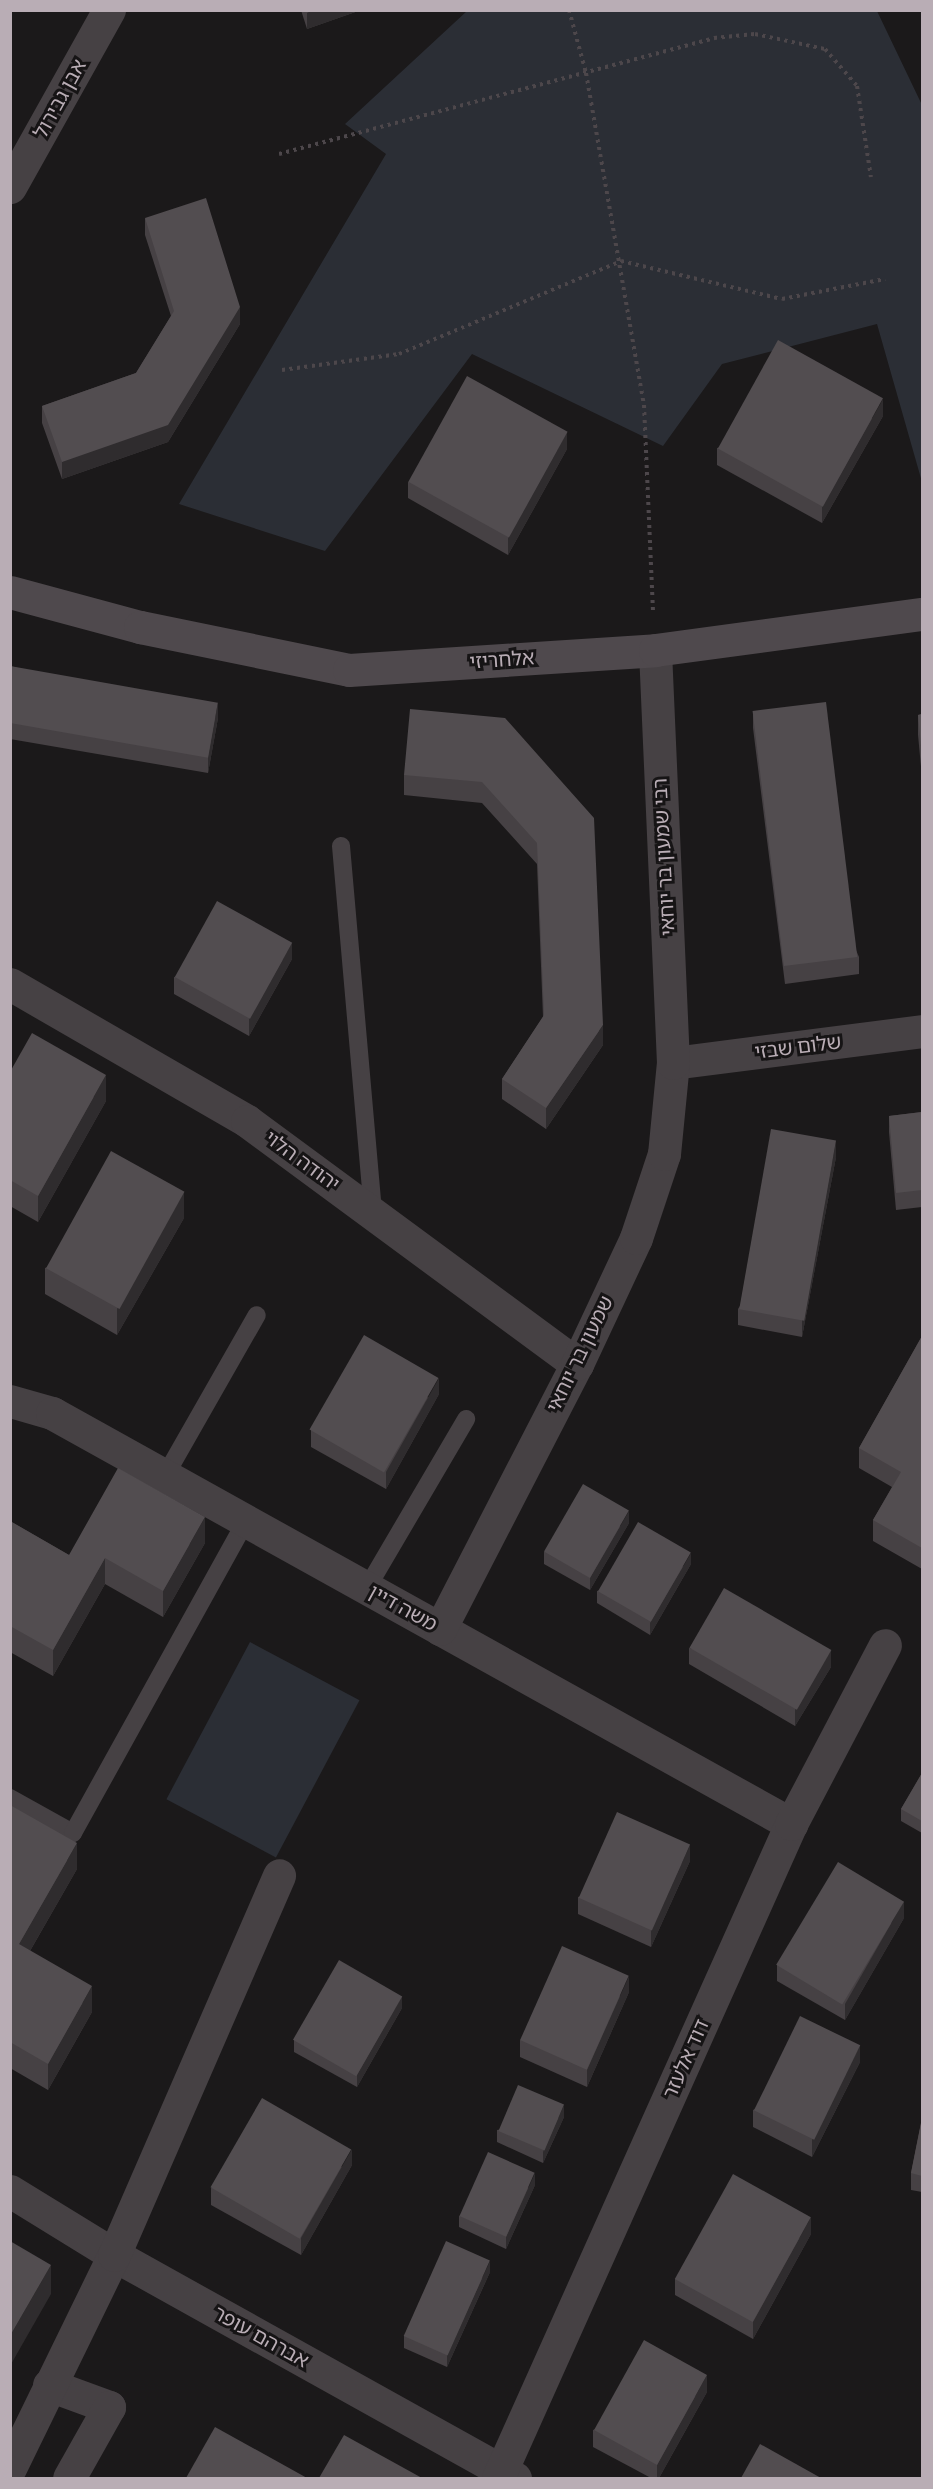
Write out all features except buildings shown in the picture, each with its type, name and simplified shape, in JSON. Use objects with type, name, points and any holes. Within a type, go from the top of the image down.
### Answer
[{"type":"street","name":"אבן גבירול","points":[[10,187],[109,10]]},
{"type":"street","name":"אלחריזי","points":[[10,574],[86,609]]},
{"type":"street","name":"אלחריזי","points":[[10,592],[86,609],[140,627],[350,670],[655,650],[922,614]]},
{"type":"street","name":"רבי שמעון בר יוחאי","points":[[655,650],[673,1063]]},
{"type":"street","name":"יהודה הלוי","points":[[10,984],[248,1121],[577,1364]]},
{"type":"street","name":"שלום שבזי","points":[[673,1063],[922,1031]]},
{"type":"street","name":"שמעון בר יוחאי","points":[[440,1629],[577,1364],[636,1238],[664,1154],[673,1063]]},
{"type":"street","name":"משה דיין","points":[[10,1401],[52,1413],[791,1824]]},
{"type":"street","name":"דוד אלעזר","points":[[505,2476],[791,1824],[885,1645]]},
{"type":"street","points":[[10,2468],[114,2255],[279,1875]]},
{"type":"street","name":"אברהם עופר","points":[[10,2191],[114,2255],[505,2476]]},
{"type":"street","points":[[49,2385],[109,2407],[69,2478]]},
{"type":"lane","points":[[341,846],[373,1214]]},
{"type":"lane","points":[[165,1476],[258,1315]]},
{"type":"lane","points":[[367,1588],[466,1419]]},
{"type":"lane","points":[[10,1798],[73,1833],[246,1521]]},
{"type":"path","points":[[569,10],[586,73],[621,261],[644,405],[655,650]]},
{"type":"path","points":[[279,154],[714,38],[755,34],[825,50],[857,86],[871,177]]},
{"type":"path","points":[[282,370],[399,354],[621,261],[782,299],[885,279]]},
{"type":"shaded area","points":[[467,11],[877,11],[922,105],[922,482],[877,324],[722,364],[663,446],[472,354],[325,551],[179,504],[386,154],[345,124]]},
{"type":"shaded area","points":[[250,1642],[359,1700],[276,1857],[166,1799]]}]
